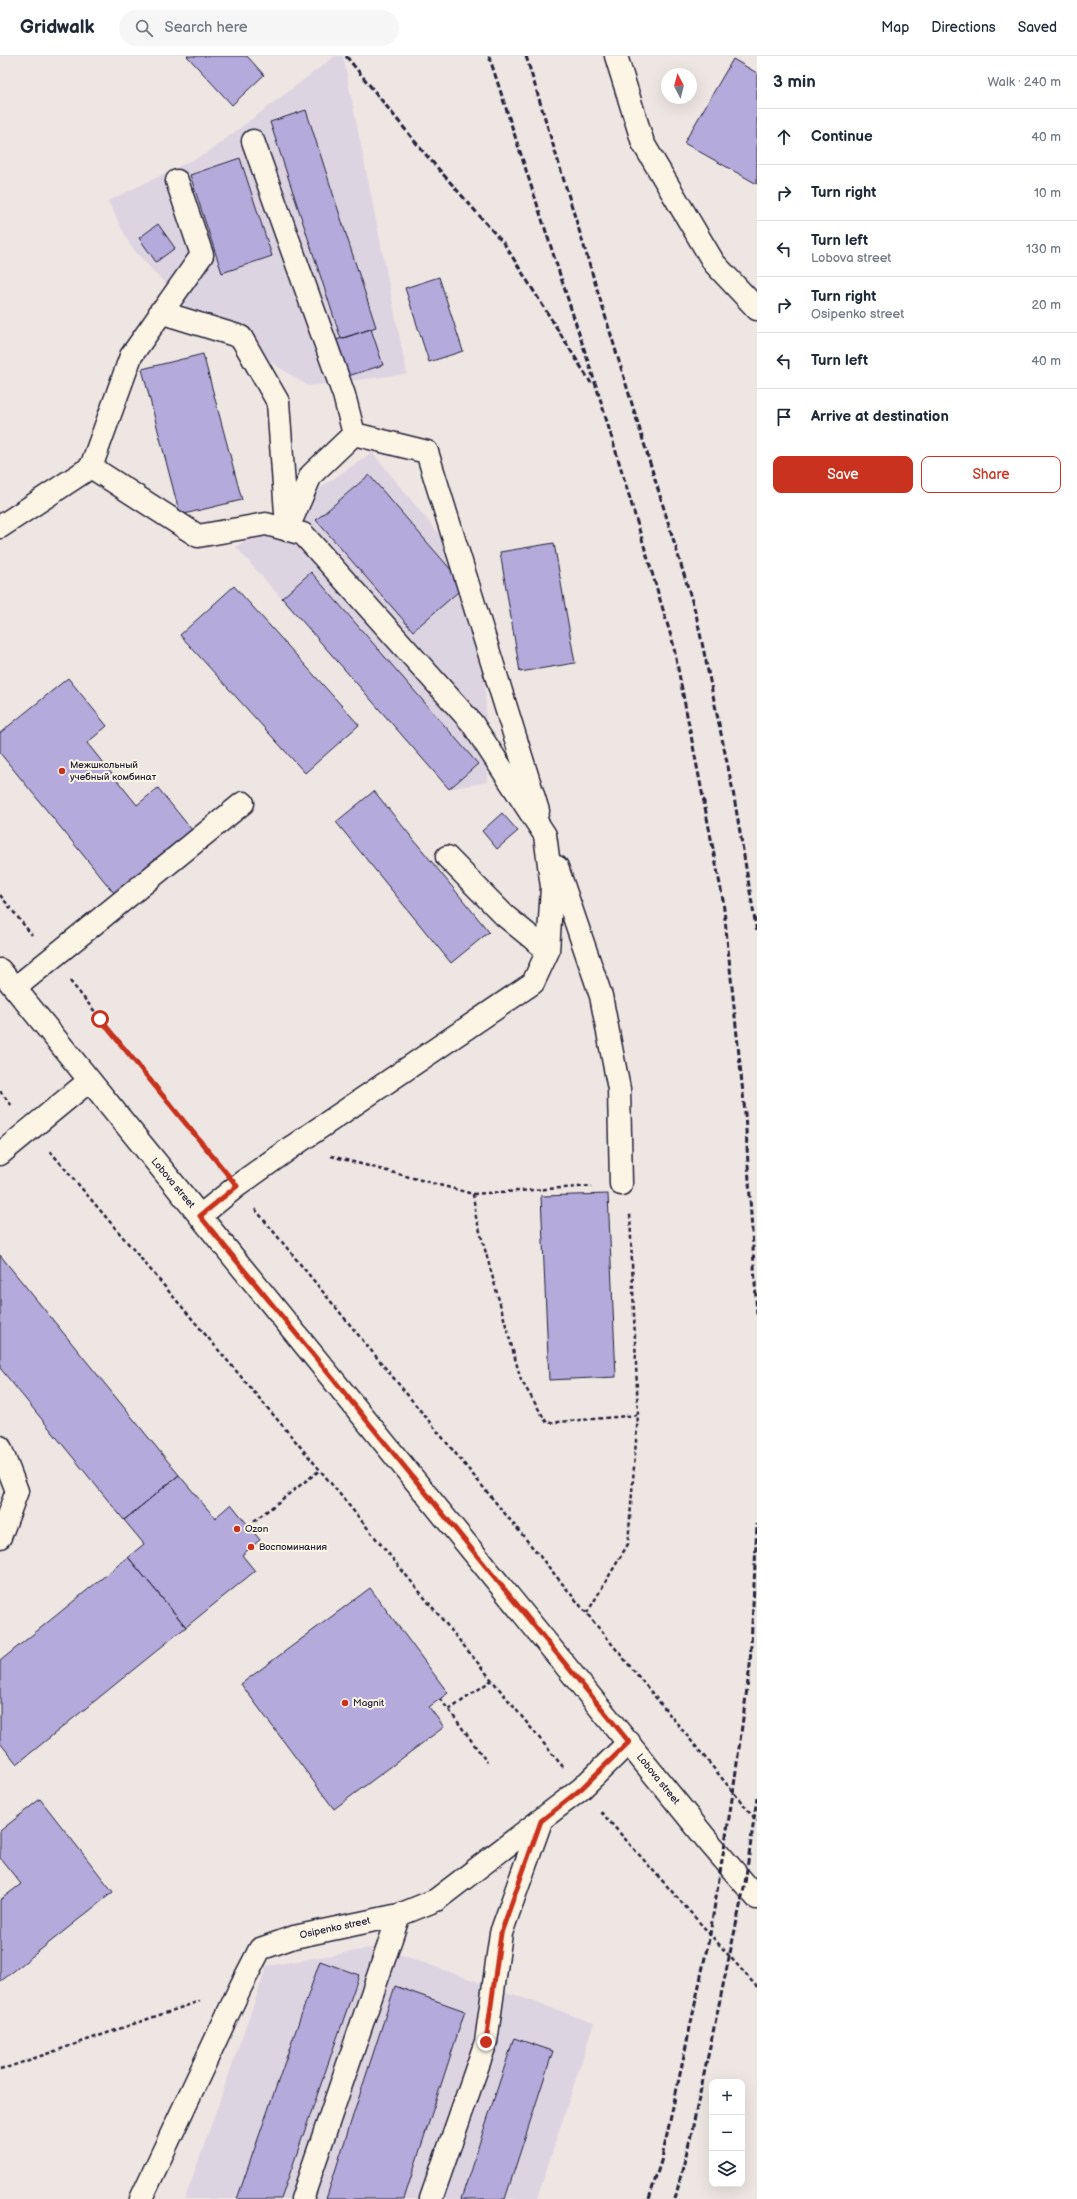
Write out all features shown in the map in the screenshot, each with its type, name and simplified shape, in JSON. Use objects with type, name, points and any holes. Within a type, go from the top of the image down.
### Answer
[{"type":"street","points":[[616,56],[643,142],[714,263],[757,309]]},
{"type":"street","points":[[253,141],[344,395],[354,434]]},
{"type":"street","points":[[0,526],[91,467],[131,356],[160,312],[202,256],[177,181]]},
{"type":"street","points":[[160,312],[241,337],[278,402],[287,530]]},
{"type":"street","points":[[287,530],[311,475],[354,434]]},
{"type":"street","points":[[354,434],[427,452],[545,835],[601,996],[619,1089],[621,1184]]},
{"type":"street","points":[[91,467],[198,536],[266,524],[303,534],[472,723],[545,835],[552,887],[548,951],[533,983],[293,1146],[237,1186],[200,1216]]},
{"type":"street","points":[[15,988],[243,803]]},
{"type":"street","points":[[447,857],[505,916],[548,951]]},
{"type":"street","name":"Lobova street","points":[[0,970],[708,1841],[757,1898]]},
{"type":"street","points":[[0,1154],[89,1081]]},
{"type":"street","points":[[0,1447],[17,1491],[0,1537]]},
{"type":"street","name":"Osipenko street","points":[[140,2199],[260,1949],[294,1937],[399,1915],[436,1900],[581,1789],[629,1742]]},
{"type":"street","points":[[431,2199],[486,2042],[501,1933],[541,1821]]},
{"type":"street","points":[[302,2199],[399,1915]]},
{"type":"path","points":[[0,895],[667,1713],[757,1821]]},
{"type":"path","points":[[0,1091],[320,1470],[581,1789],[757,1987]]},
{"type":"path","points":[[293,1146],[473,1194],[621,1184],[630,1202],[638,1415],[628,1544],[587,1613]]},
{"type":"path","points":[[473,1194],[476,1217],[521,1380],[547,1423],[638,1415]]},
{"type":"path","points":[[254,1521],[320,1470]]},
{"type":"path","points":[[449,1710],[492,1680]]},
{"type":"path","points":[[440,1698],[487,1762]]},
{"type":"path","points":[[0,2070],[240,1988]]},
{"type":"shaded area","points":[[335,56],[343,56],[407,374],[308,386],[189,309],[131,247],[108,201],[207,153]]},
{"type":"shaded area","points":[[372,452],[482,587],[488,782],[449,789],[236,547]]},
{"type":"shaded area","points":[[379,1947],[594,2023],[537,2199],[185,2199],[267,1966]]},
{"type":"building","points":[[187,56],[247,56],[264,75],[232,105]]},
{"type":"building","points":[[733,59],[757,73],[757,184],[684,143]]},
{"type":"building","points":[[306,110],[376,327],[341,339],[270,122]]},
{"type":"building","points":[[240,158],[272,256],[222,273],[190,175]]},
{"type":"building","points":[[158,224],[175,248],[156,262],[139,238]]},
{"type":"building","points":[[439,277],[463,351],[429,362],[405,288]]},
{"type":"building","points":[[371,329],[383,365],[348,376],[336,340]]},
{"type":"building","points":[[203,354],[242,500],[180,515],[142,369]]},
{"type":"building","points":[[369,475],[465,586],[413,631],[316,520]]},
{"type":"building","points":[[554,543],[575,663],[520,672],[500,552]]},
{"type":"building","points":[[311,572],[478,764],[449,789],[282,598]]},
{"type":"building","points":[[234,586],[359,725],[305,773],[180,635]]},
{"type":"building","name":"Межшкольный учебный комбинат","points":[[68,678],[107,726],[87,743],[137,805],[158,788],[192,830],[114,893],[0,753],[0,733]]},
{"type":"building","points":[[374,791],[489,932],[451,963],[336,822]]},
{"type":"building","points":[[502,813],[518,831],[497,849],[482,831]]},
{"type":"building","points":[[608,1194],[616,1377],[549,1380],[541,1196]]},
{"type":"building","points":[[0,1255],[179,1475],[124,1520],[0,1368]]},
{"type":"building","points":[[179,1475],[215,1518],[231,1504],[260,1540],[242,1555],[255,1571],[186,1627],[128,1557],[144,1544],[124,1520]]},
{"type":"building","points":[[128,1557],[186,1627],[17,1764],[0,1743],[0,1661]]},
{"type":"building","name":"Magnit","points":[[370,1588],[448,1693],[429,1707],[444,1727],[334,1809],[241,1684]]},
{"type":"building","points":[[40,1799],[113,1892],[0,1982],[0,1900],[21,1884],[0,1858],[0,1831]]},
{"type":"building","points":[[320,1961],[359,1975],[281,2199],[237,2199]]},
{"type":"building","points":[[395,1986],[465,2011],[404,2199],[326,2199]]},
{"type":"building","points":[[514,2038],[553,2051],[505,2199],[461,2199]]},
{"type":"railway","points":[[346,56],[421,149],[505,245],[591,383]]},
{"type":"railway","points":[[489,56],[599,395],[673,643],[723,900],[745,1113],[757,1316]]},
{"type":"railway","points":[[526,56],[696,614],[733,791],[757,933]]},
{"type":"railway","points":[[649,2199],[662,2158],[710,1934],[733,1793],[750,1666],[757,1524]]},
{"type":"railway","points":[[675,2199],[691,2135],[745,1883],[757,1798]]},
{"type":"place","name":"Межшкольный учебный комбинат","points":[[62,771]]},
{"type":"place","name":"Ozon","points":[[237,1529]]},
{"type":"place","name":"Воспоминания","points":[[251,1547]]},
{"type":"place","name":"Magnit","points":[[345,1703]]},
{"type":"route","points":[[100,1019],[237,1186],[200,1216],[629,1742],[581,1789],[541,1821],[501,1933],[486,2042]]}]
